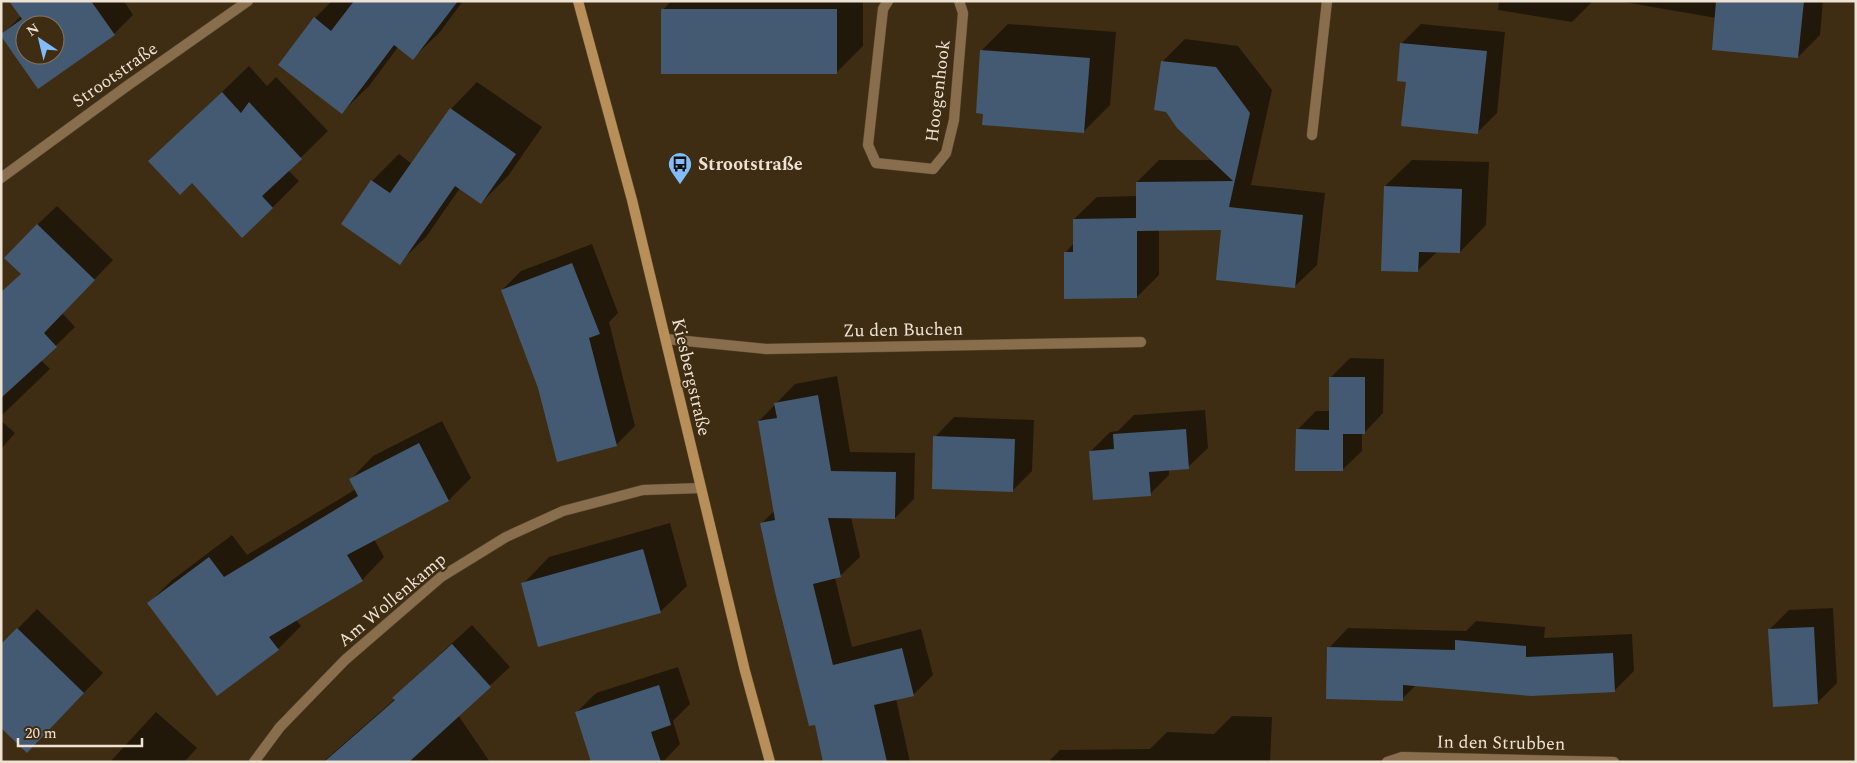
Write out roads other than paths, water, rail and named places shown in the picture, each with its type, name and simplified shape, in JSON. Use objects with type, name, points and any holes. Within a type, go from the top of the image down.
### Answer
[{"type":"street","name":"Strootstraße","points":[[1,178],[248,1]]},
{"type":"street","name":"Kiesbergstraße","points":[[578,1],[632,200],[745,671],[770,762]]},
{"type":"street","name":"Hoogenhook","points":[[888,1],[883,9],[868,145],[876,164],[933,168],[946,153],[954,120],[963,14],[959,1]]},
{"type":"street","points":[[1312,135],[1328,1]]},
{"type":"street","name":"Zu den Buchen","points":[[666,339],[766,349],[1141,342]]},
{"type":"street","name":"Am Wollenkamp","points":[[254,762],[280,727],[345,660],[441,577],[506,537],[563,511],[643,490],[701,488]]},
{"type":"street","name":"In den Strubben","points":[[1387,762],[1402,757],[1614,762]]},
{"type":"place","name":"Strootstraße","points":[[680,185]]}]
